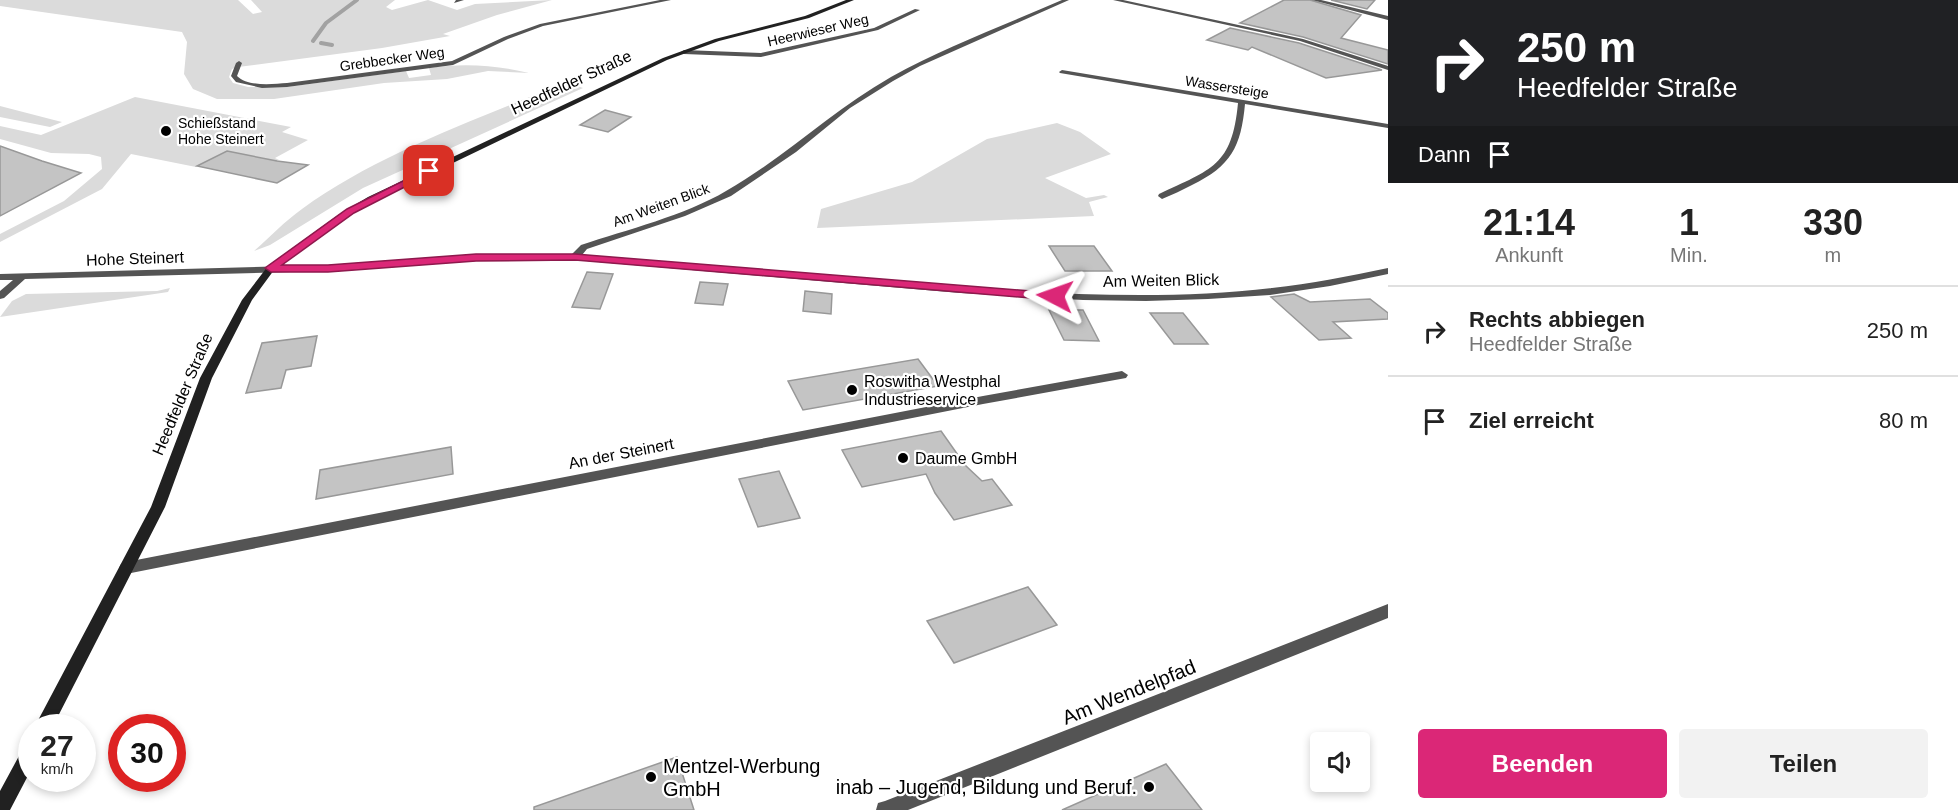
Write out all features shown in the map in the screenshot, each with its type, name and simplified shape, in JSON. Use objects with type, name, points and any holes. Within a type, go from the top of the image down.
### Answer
[{"type":"main road","name":"Heedfelder Straße","points":[[49,714],[158,507],[206,378],[247,300],[271,268],[341,217],[372,199],[684,52],[717,40],[807,18],[851,0]]},
{"type":"main road","points":[[0,810],[18,776]]},
{"type":"street","name":"Grebbecker Weg","points":[[239,63],[234,76],[237,81],[269,86],[453,63],[515,34],[542,25],[668,0]]},
{"type":"street","name":"Am Weiten Blick","points":[[575,257],[584,247],[682,214],[728,194],[793,150],[848,107],[891,80],[918,65],[1066,0]]},
{"type":"street","points":[[1116,0],[1282,35],[1388,68]]},
{"type":"street","points":[[1316,0],[1388,18]]},
{"type":"street","name":"Heerwieser Weg","points":[[684,52],[761,55],[876,29],[917,10]]},
{"type":"street","name":"Wassersteige","points":[[1062,72],[1388,126]]},
{"type":"street","points":[[1162,196],[1203,177],[1231,153],[1241,131],[1242,102]]},
{"type":"street","name":"Am Weiten Blick","points":[[271,268],[328,268],[476,258],[575,257],[1055,296],[1147,296],[1261,291],[1326,283],[1388,271]]},
{"type":"street","name":"Hohe Steinert","points":[[0,277],[271,268]]},
{"type":"street","points":[[0,296],[22,277]]},
{"type":"street","name":"An der Steinert","points":[[126,568],[983,400],[1122,375]]},
{"type":"street","name":"Am Wendelpfad","points":[[885,810],[1388,611]]},
{"type":"shaded area","points":[[0,0],[238,0],[253,14],[262,12],[251,0],[395,0],[386,7],[392,10],[428,0],[457,10],[475,4],[552,0],[497,15],[443,34],[450,36],[382,48],[238,67],[232,69],[229,77],[233,83],[248,87],[287,87],[406,71],[409,78],[431,75],[429,68],[467,65],[529,73],[488,71],[447,79],[384,83],[274,99],[217,99],[193,89],[184,74],[187,42],[182,32],[0,6]]},
{"type":"shaded area","points":[[567,82],[583,88],[363,188],[270,245],[254,251],[302,209],[364,171],[465,123]]},
{"type":"shaded area","name":"Schießstand Hohe Steinert","points":[[135,97],[291,127],[282,132],[308,140],[275,158],[279,160],[277,161],[227,151],[196,167],[131,154],[102,189],[0,242],[0,234],[64,201],[102,169],[101,157],[89,154],[51,153],[0,139],[0,126],[41,135]]},
{"type":"shaded area","points":[[0,106],[62,122],[50,127],[0,117]]},
{"type":"shaded area","points":[[1057,123],[1080,132],[1111,154],[1045,178],[1086,198],[1104,195],[1108,197],[1089,202],[1094,216],[817,228],[821,209],[912,182],[987,139]]},
{"type":"shaded area","points":[[170,288],[168,292],[0,317],[12,301],[26,294],[157,291]]},
{"type":"building","points":[[1284,0],[1310,0],[1361,15],[1341,38],[1388,50],[1388,64],[1303,37],[1240,23]]},
{"type":"building","points":[[1331,0],[1375,0],[1367,9]]},
{"type":"building","points":[[1230,28],[1299,43],[1382,70],[1326,78],[1252,47],[1248,50],[1207,40]]},
{"type":"building","points":[[605,110],[631,117],[608,132],[580,125]]},
{"type":"building","points":[[0,146],[42,161],[81,173],[0,216]]},
{"type":"building","points":[[227,151],[308,165],[277,183],[197,166]]},
{"type":"building","points":[[1049,246],[1094,246],[1112,271],[1065,271]]},
{"type":"building","points":[[587,272],[613,274],[600,309],[572,307]]},
{"type":"building","points":[[700,282],[728,284],[723,305],[695,303]]},
{"type":"building","points":[[805,291],[832,294],[831,314],[803,311]]},
{"type":"building","points":[[1294,294],[1310,302],[1370,299],[1388,313],[1388,319],[1333,322],[1351,338],[1319,340],[1271,297]]},
{"type":"building","points":[[1049,310],[1083,310],[1099,341],[1064,340]]},
{"type":"building","points":[[1150,313],[1183,313],[1208,344],[1174,344]]},
{"type":"building","points":[[317,336],[311,366],[286,370],[281,388],[246,393],[262,343]]},
{"type":"building","name":"Roswitha Westphal Industrieservice","points":[[918,359],[938,386],[803,410],[788,381]]},
{"type":"building","name":"Daume GmbH","points":[[941,431],[965,465],[982,481],[992,479],[1012,505],[954,520],[935,493],[926,474],[862,487],[842,450]]},
{"type":"building","points":[[451,447],[453,474],[316,499],[320,470]]},
{"type":"building","points":[[779,471],[800,518],[758,527],[739,479]]},
{"type":"building","points":[[1028,587],[1057,625],[954,663],[927,621]]},
{"type":"building","name":"Mentzel-Werbung GmbH","points":[[677,757],[694,810],[534,810],[534,807]]},
{"type":"building","name":"inab – Jugend, Bildung und Beruf.","points":[[1166,764],[1202,810],[1062,810]]},
{"type":"waterway","points":[[313,41],[326,23],[357,0]]},
{"type":"waterway","points":[[321,43],[332,45]]},
{"type":"place","name":"Schießstand Hohe Steinert","points":[[166,131]]},
{"type":"place","name":"Roswitha Westphal Industrieservice","points":[[852,390]]},
{"type":"place","name":"Daume GmbH","points":[[903,458]]},
{"type":"place","name":"Mentzel-Werbung GmbH","points":[[651,777]]},
{"type":"place","name":"inab – Jugend, Bildung und Beruf.","points":[[1149,787]]},
{"type":"route","points":[[429,171],[350,211],[271,268],[362,267],[441,260],[531,256],[575,257],[1055,296]]}]
